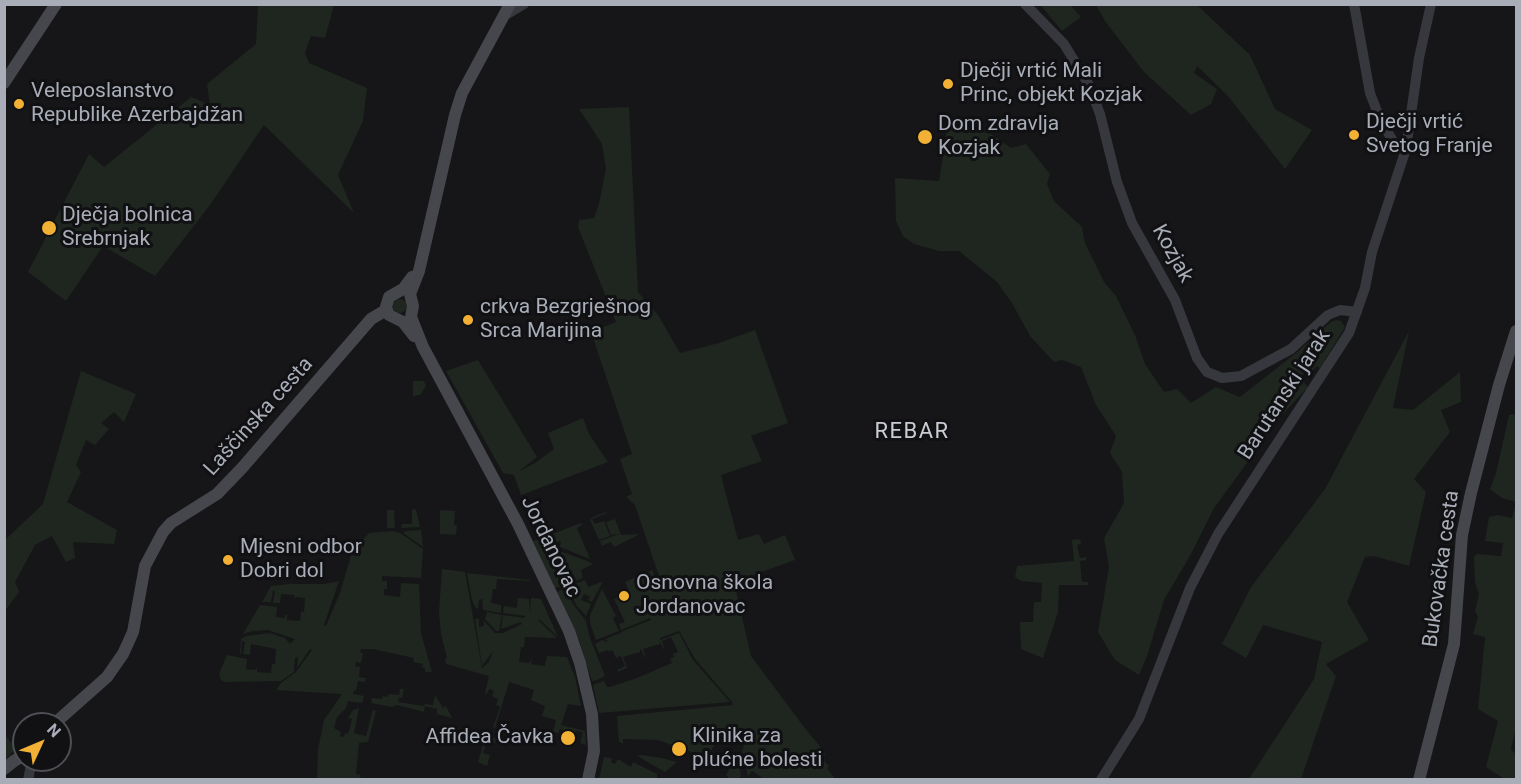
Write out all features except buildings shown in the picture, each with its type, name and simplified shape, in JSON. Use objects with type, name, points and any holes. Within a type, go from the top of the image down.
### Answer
[{"type":"main road","points":[[4,83],[56,4]]},
{"type":"main road","points":[[421,263],[408,283],[387,301],[386,310],[392,317],[399,320],[406,318],[411,306],[411,290],[421,263],[462,93],[507,10]]},
{"type":"main road","points":[[397,293],[406,295],[411,306]]},
{"type":"main road","name":"Jordanovac","points":[[411,306],[414,328],[423,347],[500,489],[569,631],[580,663],[592,714],[594,751],[588,780]]},
{"type":"main road","name":"Laščinska cesta","points":[[68,712],[107,677],[123,654],[133,632],[145,566],[163,532],[171,523],[217,494],[371,319],[386,310]]},
{"type":"main road","name":"Jordanovac","points":[[399,320],[406,325],[423,347]]},
{"type":"main road","name":"Bukovačka cesta","points":[[1419,780],[1454,644],[1462,534],[1499,385],[1516,331]]},
{"type":"street","points":[[507,10],[524,4]]},
{"type":"street","name":"Kozjak","points":[[1025,4],[1064,44],[1089,86],[1100,114],[1117,182],[1132,223],[1175,300],[1197,358],[1207,372],[1222,378],[1241,376],[1290,349],[1328,315],[1340,310],[1357,312]]},
{"type":"street","points":[[1354,4],[1370,93],[1380,118],[1397,148],[1406,149]]},
{"type":"street","name":"Barutanski jarak","points":[[1101,780],[1139,719],[1190,588],[1218,534],[1342,344],[1357,312],[1365,288],[1372,252],[1406,149],[1419,58],[1431,4]]},
{"type":"shaded area","points":[[258,5],[334,5],[325,38],[311,36],[305,53],[309,63],[367,88],[363,121],[338,175],[354,213],[264,125],[210,205],[155,276],[103,246],[66,301],[28,272],[89,154],[104,167],[191,97],[210,105],[207,84],[256,44]]},
{"type":"shaded area","points":[[1044,5],[1070,5],[1081,17],[1062,31],[1042,7]]},
{"type":"shaded area","points":[[1096,5],[1197,5],[1250,55],[1275,109],[1312,130],[1285,169],[1228,96],[1197,66],[1194,73],[1217,89],[1211,104],[1191,115],[1144,72],[1105,21]]},
{"type":"shaded area","points":[[629,107],[638,292],[658,315],[680,353],[719,343],[755,330],[788,423],[751,436],[762,461],[721,475],[738,540],[759,534],[764,544],[785,535],[795,560],[734,582],[751,656],[823,750],[825,755],[822,759],[829,766],[827,768],[835,779],[764,779],[752,771],[748,776],[742,751],[745,742],[724,729],[704,762],[696,757],[697,754],[658,740],[623,739],[623,743],[619,742],[617,716],[733,705],[695,659],[679,631],[660,638],[660,640],[679,633],[693,660],[730,702],[599,713],[593,686],[595,684],[604,681],[607,687],[610,687],[637,678],[672,663],[670,659],[678,652],[671,637],[662,641],[665,652],[659,640],[660,644],[643,649],[647,660],[640,648],[640,652],[623,657],[627,668],[618,672],[617,670],[625,666],[621,656],[616,658],[612,650],[599,653],[595,644],[602,640],[609,642],[605,639],[620,633],[621,635],[621,632],[651,620],[650,618],[621,630],[619,624],[625,622],[614,599],[629,591],[625,582],[638,576],[640,579],[649,575],[648,572],[653,570],[655,580],[660,579],[635,505],[626,497],[632,494],[620,459],[632,454],[591,332],[616,322],[578,227],[579,220],[594,218],[606,169],[602,144],[579,109]]},
{"type":"shaded area","points":[[948,124],[991,134],[1011,148],[1026,144],[1050,174],[1047,184],[1054,201],[1082,227],[1085,243],[1104,282],[1116,296],[1135,335],[1145,364],[1164,392],[1177,389],[1191,403],[1216,387],[1240,397],[1331,322],[1341,321],[1345,327],[1320,368],[1317,366],[1310,374],[1305,371],[1300,378],[1308,387],[1282,415],[1214,508],[1164,600],[1139,675],[1115,660],[1098,632],[1109,567],[1104,538],[1124,503],[1122,472],[1110,453],[1116,436],[1096,405],[1081,367],[1062,360],[1054,362],[1030,336],[1012,303],[997,282],[959,251],[939,251],[914,244],[903,236],[896,221],[895,178],[939,181]]},
{"type":"shaded area","points":[[400,299],[405,301],[407,306],[405,311],[400,313],[395,311],[393,306],[395,301]]},
{"type":"shaded area","points":[[1409,331],[1393,408],[1413,410],[1460,372],[1461,402],[1441,410],[1450,432],[1414,479],[1426,492],[1409,566],[1374,556],[1365,557],[1347,602],[1369,640],[1326,664],[1336,676],[1301,779],[1249,779],[1314,679],[1322,642],[1263,625],[1246,658],[1222,644],[1251,587],[1325,489]]},
{"type":"shaded area","points":[[478,360],[537,457],[518,472],[554,449],[548,433],[583,418],[589,434],[608,462],[521,495],[514,475],[503,473],[446,371]]},
{"type":"shaded area","points":[[81,371],[136,394],[124,422],[114,412],[101,423],[109,429],[95,445],[86,440],[76,465],[81,472],[67,502],[117,530],[114,544],[73,542],[75,558],[66,562],[52,536],[35,545],[15,582],[19,592],[5,611],[5,540],[43,504]]},
{"type":"shaded area","points":[[413,381],[424,381],[426,386],[420,395],[413,396]]},
{"type":"shaded area","points":[[1516,414],[1516,502],[1502,498],[1490,489],[1496,473],[1509,415]]},
{"type":"shaded area","points":[[1516,503],[1516,727],[1511,749],[1516,755],[1516,779],[1506,780],[1486,767],[1498,721],[1478,709],[1485,637],[1473,634],[1478,617],[1475,611],[1479,594],[1475,582],[1474,557],[1476,554],[1501,556],[1503,543],[1485,541],[1489,517],[1498,515],[1512,518]]},
{"type":"shaded area","points":[[416,509],[420,527],[401,528],[402,524],[412,524],[412,510]]},
{"type":"shaded area","points":[[387,510],[394,510],[395,528],[387,528]]},
{"type":"shaded area","points":[[440,510],[455,511],[456,535],[440,534]]},
{"type":"shaded area","points":[[606,512],[592,519],[595,524],[604,521],[610,536],[599,540],[590,520],[593,517]]},
{"type":"shaded area","points":[[615,519],[621,535],[640,534],[614,547],[611,542],[602,546],[600,541],[619,534],[611,535],[606,522]]},
{"type":"shaded area","points":[[581,523],[582,525],[577,528],[590,559],[560,547],[561,542],[559,541],[555,546],[542,538]]},
{"type":"shaded area","points":[[421,530],[423,547],[403,533],[406,531]]},
{"type":"shaded area","points":[[393,531],[400,533],[423,549],[421,578],[382,576],[382,581],[387,581],[384,595],[400,597],[401,583],[419,584],[421,633],[432,672],[425,672],[423,664],[413,662],[414,658],[373,649],[361,649],[360,652],[363,653],[361,663],[356,662],[355,666],[360,667],[359,677],[366,678],[365,682],[358,681],[353,694],[364,696],[362,703],[348,701],[346,708],[337,717],[334,728],[341,732],[340,736],[344,737],[345,733],[348,734],[352,719],[348,718],[353,710],[359,708],[354,733],[366,736],[373,710],[376,711],[368,742],[359,743],[356,774],[361,775],[360,779],[317,779],[318,749],[324,720],[342,694],[276,690],[281,683],[296,672],[312,650],[310,649],[297,668],[298,657],[295,658],[294,672],[281,681],[224,682],[219,674],[227,655],[247,659],[246,669],[255,670],[257,667],[257,672],[271,673],[272,664],[275,664],[276,649],[251,644],[250,655],[243,654],[245,642],[242,641],[240,654],[241,639],[246,636],[270,633],[285,638],[290,644],[295,639],[268,630],[243,634],[260,605],[277,607],[276,617],[285,618],[287,615],[287,620],[300,621],[301,612],[304,612],[305,598],[296,597],[294,600],[295,595],[281,594],[280,603],[273,603],[275,591],[273,590],[271,602],[262,602],[271,586],[324,584],[339,581],[324,625],[326,626],[340,593],[352,552],[369,533]]},
{"type":"shaded area","points":[[1079,539],[1082,543],[1077,545],[1080,558],[1086,557],[1086,560],[1080,561],[1082,582],[1088,582],[1088,585],[1059,585],[1058,612],[1043,658],[1021,649],[1020,622],[1033,622],[1034,602],[1041,602],[1042,583],[1021,581],[1015,577],[1017,566],[1074,561],[1072,540]]},
{"type":"shaded area","points":[[538,540],[554,549],[555,565],[565,585],[555,588],[533,541]]},
{"type":"shaded area","points":[[560,551],[593,564],[581,570],[583,578],[567,584],[557,561],[557,553]]},
{"type":"shaded area","points":[[442,569],[465,572],[482,668],[489,662],[493,651],[482,666],[475,619],[479,619],[479,627],[484,626],[484,621],[495,633],[503,633],[522,624],[521,622],[501,629],[503,615],[524,618],[526,616],[503,613],[504,606],[517,608],[518,598],[529,599],[530,613],[531,598],[541,599],[558,637],[539,619],[557,638],[525,637],[519,662],[529,663],[532,658],[531,664],[545,666],[547,656],[567,657],[575,677],[581,706],[568,704],[561,725],[585,731],[586,745],[580,743],[583,732],[576,731],[575,734],[560,729],[558,733],[553,732],[556,720],[542,716],[545,706],[531,700],[534,690],[509,682],[495,728],[493,727],[500,707],[496,705],[498,699],[492,696],[494,691],[489,689],[487,694],[485,693],[489,676],[446,664],[439,612]]},
{"type":"shaded area","points":[[467,573],[530,581],[497,579],[491,603],[501,605],[501,613],[483,610],[482,599],[479,600],[478,609],[475,607]]},
{"type":"shaded area","points":[[585,580],[588,587],[602,583],[592,602],[588,600],[590,597],[584,594],[581,600],[591,604],[586,616],[576,605],[568,587]]},
{"type":"shaded area","points":[[566,588],[573,604],[586,621],[605,676],[597,680],[592,681],[579,640],[557,592]]},
{"type":"shaded area","points":[[602,589],[616,616],[613,618],[619,631],[596,640],[590,623],[590,615]]},
{"type":"shaded area","points":[[487,612],[502,615],[499,631],[496,631],[485,619]]},
{"type":"shaded area","points":[[400,689],[404,689],[402,698],[399,697],[398,702],[433,705],[435,695],[443,708],[446,706],[452,718],[437,714],[437,709],[425,706],[424,712],[397,705],[392,707],[371,703],[372,698],[382,699],[383,696],[388,697],[389,694],[399,695]]},
{"type":"shaded area","points":[[4,734],[12,743],[12,753],[4,761]]},
{"type":"shaded area","points":[[486,735],[496,738],[495,743],[487,741],[483,753],[490,755],[487,766],[478,762]]},
{"type":"shaded area","points":[[637,756],[677,762],[665,772]]},
{"type":"shaded area","points":[[604,757],[612,758],[611,762],[615,764],[618,759],[631,767],[633,762],[657,774],[657,779],[599,779]]},
{"type":"shaded area","points":[[738,757],[741,776],[739,779],[730,779],[726,775]]},
{"type":"place","name":"Dječji vrtić Mali Princ, objekt Kozjak","points":[[948,84]]},
{"type":"place","name":"Veleposlanstvo Republike Azerbajdžan","points":[[19,104]]},
{"type":"place","name":"Dječji vrtić Svetog Franje","points":[[1354,135]]},
{"type":"place","name":"Dom zdravlja Kozjak","points":[[925,137]]},
{"type":"place","name":"Dječja bolnica Srebrnjak","points":[[49,228]]},
{"type":"place","name":"crkva Bezgrješnog Srca Marijina","points":[[468,320]]},
{"type":"place","name":"Mjesni odbor Dobri dol","points":[[228,560]]},
{"type":"place","name":"Osnovna škola Jordanovac","points":[[624,596]]},
{"type":"place","name":"Affidea Čavka","points":[[568,738]]},
{"type":"place","name":"Klinika za plućne bolesti","points":[[679,749]]},
{"type":"district","name":"REBAR","points":[[912,432]]}]
